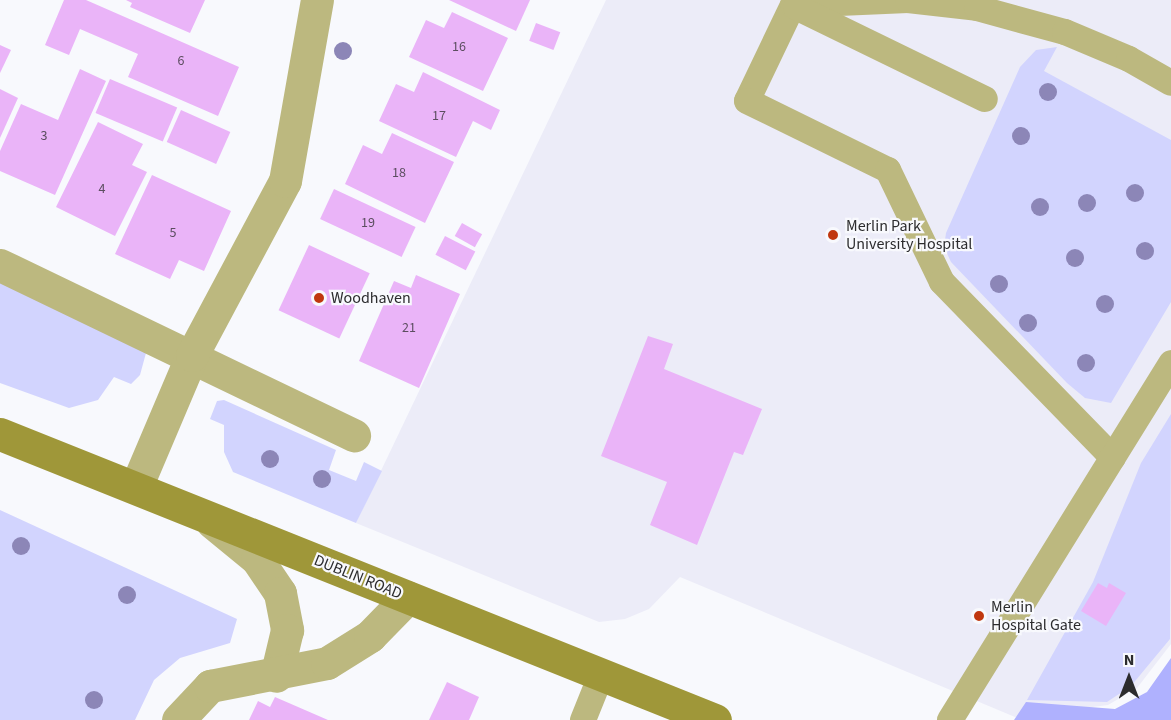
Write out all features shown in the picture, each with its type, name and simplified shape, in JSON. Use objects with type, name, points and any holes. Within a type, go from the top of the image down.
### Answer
[{"type":"main road","name":"DUBLIN ROAD","points":[[0,434],[716,720]]},
{"type":"street","points":[[136,487],[192,355],[285,181],[317,0]]},
{"type":"street","points":[[0,265],[192,355],[354,435]]},
{"type":"street","points":[[199,512],[257,559],[280,593],[287,630],[276,676]]},
{"type":"street","points":[[178,720],[210,686],[233,678],[276,676],[327,663],[370,636],[408,597]]},
{"type":"lane","points":[[793,5],[908,0],[977,8],[1065,32],[1171,83]]},
{"type":"lane","points":[[793,5],[985,99]]},
{"type":"lane","points":[[793,5],[747,101],[888,170],[942,282],[1113,458]]},
{"type":"lane","points":[[950,720],[1171,363]]},
{"type":"lane","points":[[583,720],[602,673]]},
{"type":"shaded area","name":"Merlin Park University Hospital","points":[[606,0],[1171,0],[1171,644],[1137,688],[1108,705],[1015,717],[680,577],[649,609],[625,619],[599,622],[356,523]]},
{"type":"shaded area","points":[[1057,47],[1044,71],[1171,140],[1171,302],[1111,403],[1085,398],[1067,383],[951,262],[944,247],[946,233],[1020,67],[1036,50]]},
{"type":"shaded area","points":[[0,282],[146,353],[140,375],[131,384],[114,377],[98,400],[69,408],[0,383]]},
{"type":"shaded area","points":[[224,400],[336,450],[329,470],[356,481],[364,462],[382,471],[356,523],[233,472],[224,452],[224,425],[210,419],[217,401]]},
{"type":"shaded area","points":[[1171,414],[1170,639],[1131,686],[1107,702],[1027,700],[1093,582],[1141,463]]},
{"type":"shaded area","points":[[0,510],[237,619],[230,643],[180,658],[154,680],[135,720],[0,720]]},
{"type":"shaded area","points":[[1171,658],[1171,720],[1014,720],[1026,702],[1115,709],[1147,692]]},
{"type":"building","points":[[64,0],[86,0],[239,67],[218,116],[128,77],[138,54],[80,29],[69,55],[45,45]]},
{"type":"building","points":[[126,0],[205,0],[190,33],[130,7],[132,3]]},
{"type":"building","points":[[449,0],[530,0],[516,31]]},
{"type":"building","points":[[452,12],[508,38],[483,91],[409,57],[426,20],[444,28]]},
{"type":"building","points":[[536,23],[560,32],[553,50],[529,41]]},
{"type":"building","points":[[0,45],[11,50],[0,73]]},
{"type":"building","points":[[80,69],[106,81],[55,195],[0,171],[0,151],[21,104],[58,120]]},
{"type":"building","points":[[423,72],[500,110],[491,130],[473,121],[456,157],[379,121],[396,84],[414,92]]},
{"type":"building","points":[[110,79],[177,108],[163,142],[96,113]]},
{"type":"building","points":[[0,89],[18,98],[0,138]]},
{"type":"building","points":[[181,110],[230,132],[216,164],[167,142]]},
{"type":"building","points":[[98,122],[143,144],[132,165],[147,172],[115,236],[56,207]]},
{"type":"building","points":[[392,133],[454,162],[425,223],[345,184],[363,145],[382,154]]},
{"type":"building","points":[[152,175],[231,211],[204,271],[179,260],[170,279],[115,254]]},
{"type":"building","points":[[334,189],[416,227],[402,257],[320,219]]},
{"type":"building","points":[[462,223],[482,234],[475,247],[455,236]]},
{"type":"building","points":[[445,236],[475,251],[466,270],[435,255]]},
{"type":"building","points":[[309,245],[370,273],[339,339],[279,310]]},
{"type":"building","points":[[416,275],[460,294],[419,388],[359,361],[394,281],[411,288]]},
{"type":"building","points":[[648,336],[673,344],[664,369],[762,409],[743,455],[734,452],[697,545],[650,525],[667,482],[601,456]]},
{"type":"building","points":[[1098,583],[1107,588],[1109,583],[1126,593],[1106,626],[1081,611]]},
{"type":"building","points":[[447,682],[479,697],[469,720],[429,720]]},
{"type":"building","points":[[275,697],[328,720],[249,720],[258,701],[270,707]]},
{"type":"place","name":"Merlin Park University Hospital","points":[[833,235]]},
{"type":"place","name":"Woodhaven","points":[[319,298]]},
{"type":"place","name":"Merlin Hospital Gate","points":[[979,616]]}]
